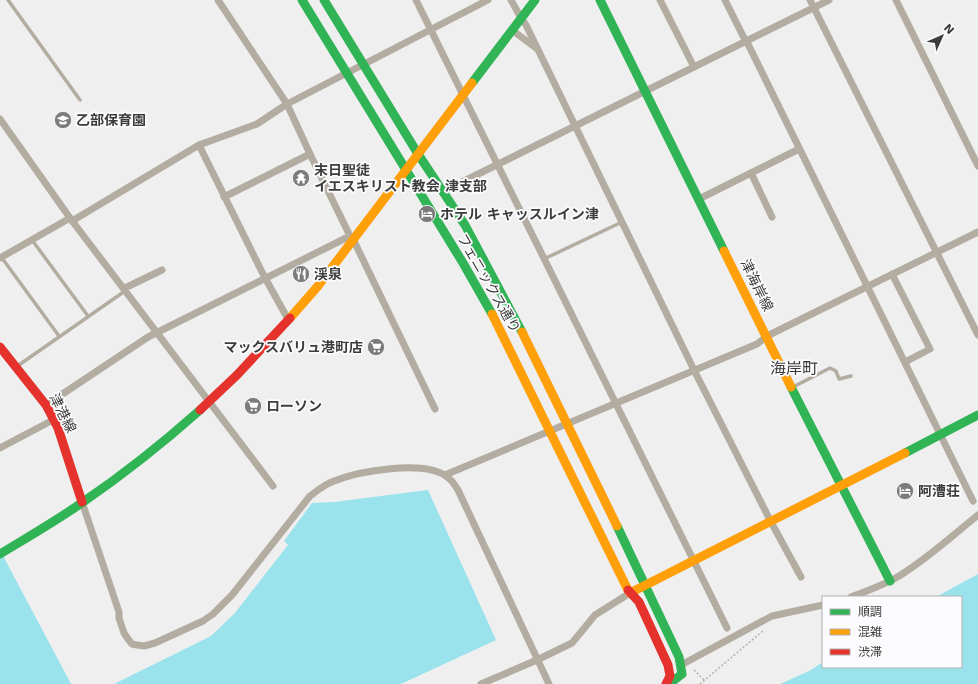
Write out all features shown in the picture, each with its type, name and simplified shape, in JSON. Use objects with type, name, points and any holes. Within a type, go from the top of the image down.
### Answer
[{"type":"street","points":[[218,0],[288,104],[310,154],[435,409]]},
{"type":"street","name":"フェニックス通り","points":[[302,0],[405,171],[463,263],[499,327],[630,592],[639,602],[668,665],[670,676],[668,684]]},
{"type":"street","name":"フェニックス通り","points":[[324,0],[470,235],[568,423],[646,585],[679,657],[681,665]]},
{"type":"street","points":[[416,0],[727,628]]},
{"type":"street","points":[[1,258],[71,220],[199,145],[257,124],[288,104],[488,0]]},
{"type":"street","points":[[511,0],[526,25],[694,370],[771,522],[801,577]]},
{"type":"street","points":[[0,554],[82,502],[145,456],[210,402],[250,363],[289,321],[318,286],[352,238],[535,0]]},
{"type":"street","name":"津海岸線","points":[[600,0],[792,388],[890,581]]},
{"type":"street","points":[[660,0],[694,67]]},
{"type":"street","points":[[725,0],[973,501]]},
{"type":"street","points":[[810,0],[978,336]]},
{"type":"street","points":[[444,191],[829,0]]},
{"type":"street","points":[[896,0],[978,166]]},
{"type":"street","points":[[512,30],[537,49]]},
{"type":"street","points":[[0,119],[71,220],[273,486]]},
{"type":"street","points":[[199,145],[224,197],[289,321]]},
{"type":"street","points":[[699,199],[800,149]]},
{"type":"street","points":[[224,197],[310,154]]},
{"type":"street","points":[[751,173],[772,217]]},
{"type":"street","points":[[446,475],[757,344],[767,336],[978,232]]},
{"type":"street","points":[[46,405],[157,332],[266,278],[352,238]]},
{"type":"street","points":[[124,289],[162,270]]},
{"type":"street","points":[[892,274],[930,349],[905,362]]},
{"type":"street","name":"津港線","points":[[0,347],[46,405],[58,428],[82,502]]},
{"type":"street","points":[[481,684],[572,643],[595,615],[630,592],[842,486],[978,415]]},
{"type":"street","points":[[0,448],[53,420]]},
{"type":"street","points":[[82,502],[119,612],[119,618],[124,633],[132,644],[144,646],[155,643],[203,621],[224,604],[310,496],[321,487],[353,474],[412,467],[426,469],[446,475],[458,490],[549,684]]},
{"type":"street","points":[[854,596],[890,581],[917,564],[978,515]]},
{"type":"street","points":[[668,684],[682,674],[681,665],[772,616],[822,605]]},
{"type":"street","points":[[499,676],[502,684]]},
{"type":"lane","points":[[8,0],[80,100]]},
{"type":"lane","points":[[544,259],[622,222]]},
{"type":"lane","points":[[32,240],[88,316]]},
{"type":"lane","points":[[1,258],[59,336]]},
{"type":"lane","points":[[16,367],[124,289]]},
{"type":"lane","points":[[792,388],[830,368],[836,371],[839,379],[851,376]]},
{"type":"path","points":[[700,684],[773,622],[772,616]]},
{"type":"path","points":[[694,670],[704,680]]},
{"type":"water","points":[[428,490],[496,640],[401,684],[114,684],[211,636],[234,614],[288,545],[284,541],[312,503],[334,502]]},
{"type":"water","points":[[0,550],[71,684],[0,684]]},
{"type":"water","points":[[978,574],[978,684],[780,684],[809,671],[822,663],[822,668],[962,668],[962,596],[938,596]]},
{"type":"traffic: fast","points":[[302,0],[463,263],[492,314]]},
{"type":"traffic: fast","points":[[324,0],[418,154],[465,225],[522,332]]},
{"type":"traffic: fast","points":[[472,83],[535,0]]},
{"type":"traffic: fast","points":[[600,0],[724,251]]},
{"type":"traffic: fast","points":[[791,387],[890,581]]},
{"type":"traffic: fast","points":[[0,554],[63,516],[98,491],[143,458],[200,410]]},
{"type":"traffic: fast","points":[[905,453],[978,415]]},
{"type":"traffic: fast","points":[[617,526],[679,657],[682,674],[669,684]]},
{"type":"traffic: slow","points":[[290,318],[318,286],[472,83]]},
{"type":"traffic: slow","points":[[724,251],[791,387]]},
{"type":"traffic: slow","points":[[492,314],[628,590]]},
{"type":"traffic: slow","points":[[522,332],[617,526]]},
{"type":"traffic: slow","points":[[630,593],[905,453]]},
{"type":"traffic: jam","points":[[200,410],[237,375],[290,318]]},
{"type":"traffic: jam","points":[[0,347],[46,405],[58,428],[82,502]]},
{"type":"traffic: jam","points":[[628,590],[639,602],[668,665],[670,676],[666,684]]},
{"type":"place","name":"乙部保育園","points":[[63,120]]},
{"type":"place","name":"末日聖徒 イエスキリスト教会 津支部","points":[[301,178]]},
{"type":"place","name":"ホテル キャッスルイン津","points":[[427,214]]},
{"type":"place","name":"渓泉","points":[[301,274]]},
{"type":"place","name":"マックスバリュ港町店","points":[[376,347]]},
{"type":"place","name":"ローソン","points":[[253,406]]},
{"type":"place","name":"阿漕荘","points":[[905,491]]},
{"type":"district","name":"海岸町","points":[[794,368]]}]
